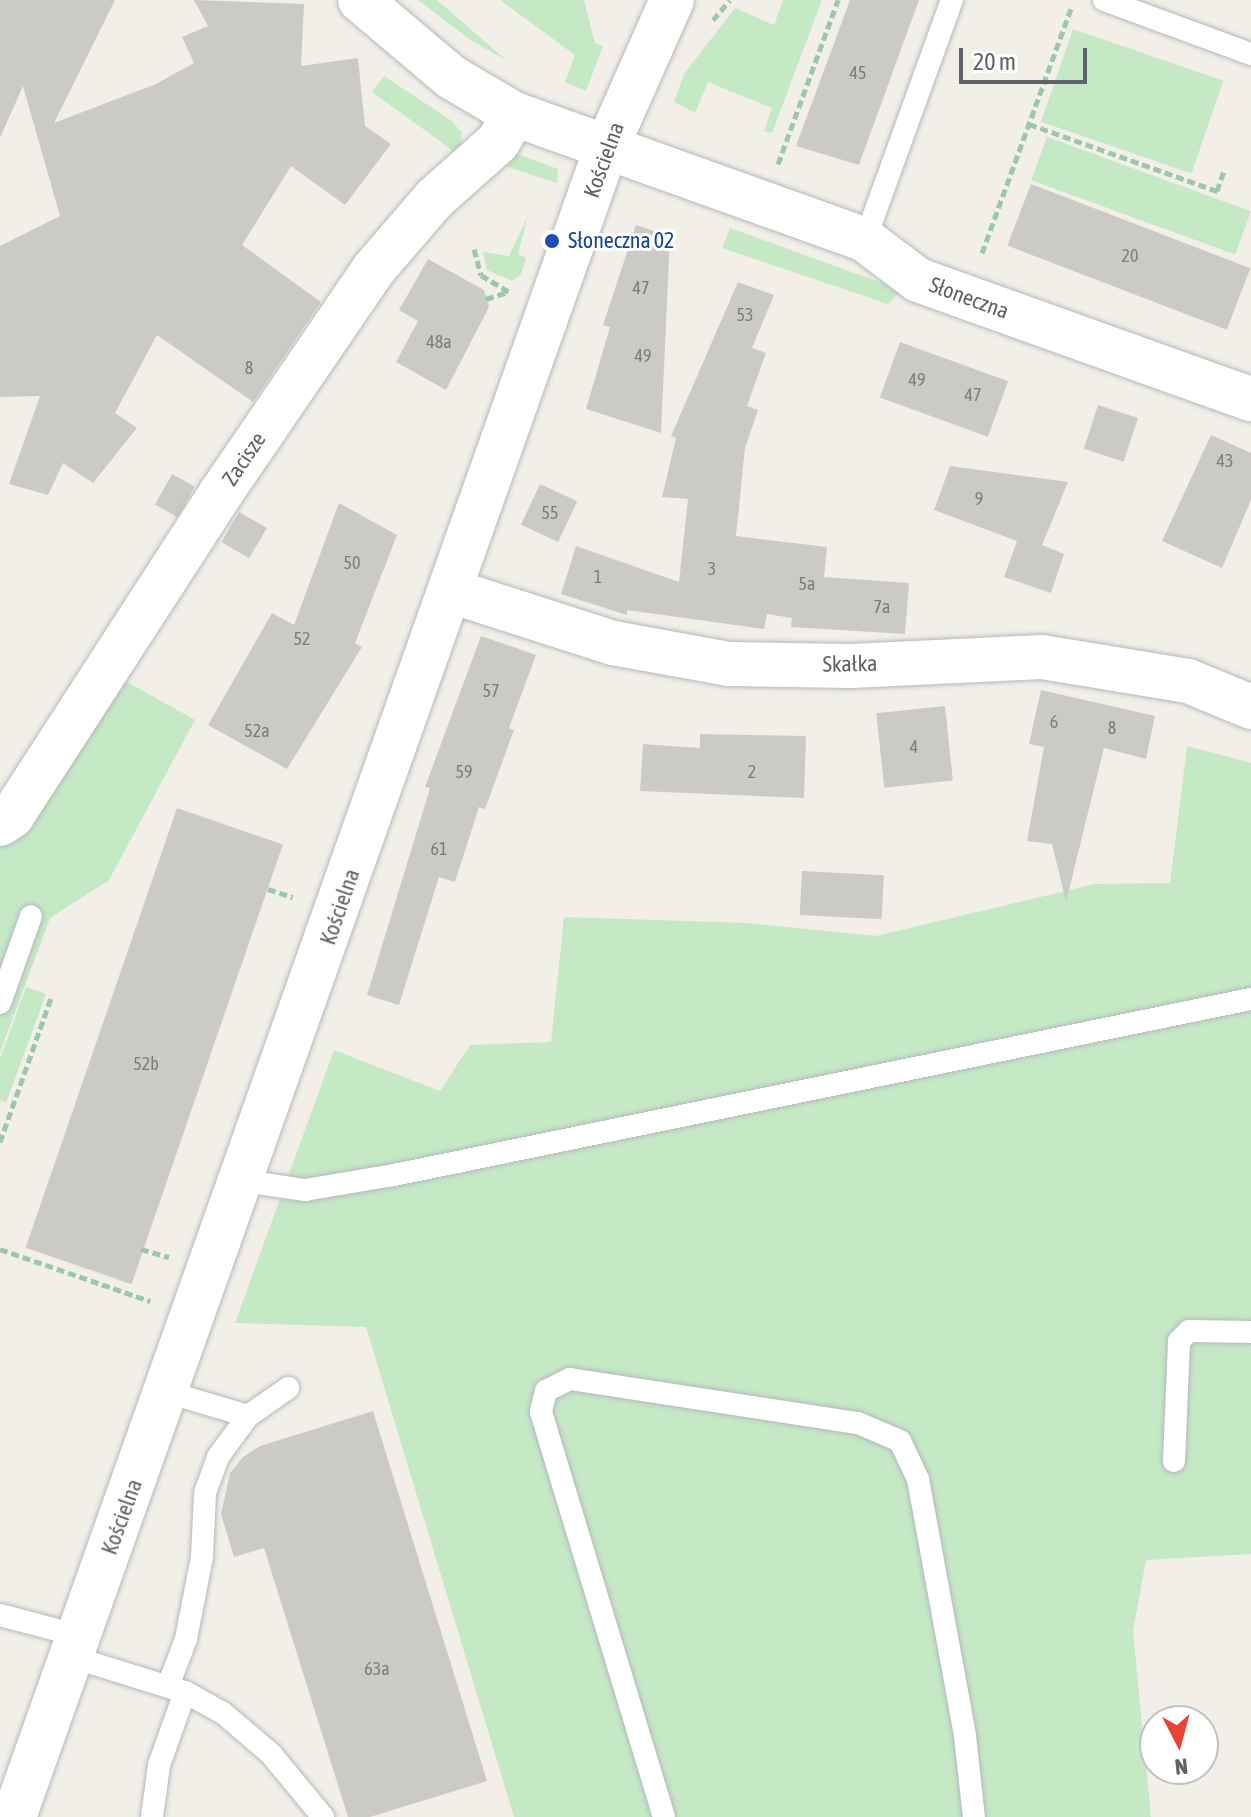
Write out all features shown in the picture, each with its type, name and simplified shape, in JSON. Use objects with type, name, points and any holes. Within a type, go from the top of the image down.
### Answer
[{"type":"street","name":"Słoneczna","points":[[360,0],[451,77],[514,114],[865,240],[918,280],[1251,399]]},
{"type":"street","name":"Kościelna","points":[[14,1817],[244,1181],[606,149],[672,0]]},
{"type":"street","name":"Zacisze","points":[[0,824],[12,816],[221,493],[373,270],[435,198],[498,142],[514,114]]},
{"type":"street","name":"Skałka","points":[[451,591],[613,643],[728,664],[851,666],[1042,657],[1188,681],[1251,707]]},
{"type":"lane","points":[[865,240],[952,0]]},
{"type":"lane","points":[[1104,0],[1251,54]]},
{"type":"lane","points":[[0,1003],[31,916]]},
{"type":"lane","points":[[244,1181],[305,1190],[394,1175],[1251,999]]},
{"type":"lane","points":[[1174,1461],[1179,1341],[1189,1331],[1251,1332]]},
{"type":"lane","points":[[664,1817],[541,1411],[546,1391],[570,1379],[858,1423],[900,1441],[918,1479],[965,1736],[974,1817]]},
{"type":"lane","points":[[152,1817],[159,1765],[202,1557],[205,1493],[218,1457],[248,1416],[288,1388]]},
{"type":"lane","points":[[167,1392],[248,1416]]},
{"type":"lane","points":[[0,1615],[176,1689],[244,1729],[323,1817]]},
{"type":"path","points":[[776,168],[838,0]]},
{"type":"path","points":[[982,253],[1075,0]]},
{"type":"path","points":[[1029,124],[1217,191],[1225,168]]},
{"type":"path","points":[[474,249],[481,275],[517,295]]},
{"type":"path","points":[[486,299],[509,292]]},
{"type":"path","points":[[268,889],[294,897]]},
{"type":"path","points":[[0,1142],[52,995]]},
{"type":"path","points":[[0,1249],[166,1307]]},
{"type":"path","points":[[141,1249],[174,1259]]},
{"type":"green space","points":[[418,0],[437,0],[506,60],[472,41]]},
{"type":"green space","points":[[500,0],[584,0],[595,43],[603,46],[586,91],[565,82],[575,55]]},
{"type":"green space","points":[[783,0],[822,0],[772,133],[764,131],[772,108],[708,82],[695,113],[674,102],[684,74],[735,8],[774,25]]},
{"type":"green space","points":[[1073,29],[1223,81],[1191,173],[1041,122]]},
{"type":"green space","points":[[384,76],[452,121],[462,133],[459,155],[372,92]]},
{"type":"green space","points":[[1047,137],[1251,211],[1235,254],[1031,180]]},
{"type":"green space","points":[[515,153],[558,169],[557,183],[496,163]]},
{"type":"green space","points":[[528,216],[518,254],[526,258],[521,275],[512,281],[487,270],[483,252],[509,256]]},
{"type":"green space","points":[[730,228],[901,290],[888,304],[722,248]]},
{"type":"green space","points":[[120,678],[195,720],[109,880],[50,918],[0,1053],[0,843]]},
{"type":"green space","points":[[1187,746],[1251,763],[1251,1554],[1146,1560],[1133,1631],[1140,1705],[1139,1785],[1148,1785],[1151,1817],[514,1817],[366,1327],[235,1323],[334,1050],[440,1091],[470,1045],[551,1042],[564,917],[748,923],[876,936],[1095,884],[1170,883]]},
{"type":"green space","points":[[26,987],[46,994],[6,1103],[0,1100],[0,1059]]},
{"type":"building","points":[[0,0],[115,0],[54,123],[156,84],[194,63],[182,37],[208,26],[194,0],[304,4],[301,66],[358,58],[365,126],[391,144],[345,205],[291,166],[242,245],[321,302],[253,402],[157,335],[115,413],[137,428],[93,483],[63,463],[48,495],[9,484],[40,396],[0,397],[0,246],[60,216],[23,86],[0,138]]},
{"type":"building","points":[[850,0],[919,0],[859,165],[796,146]]},
{"type":"building","points":[[1031,184],[1250,268],[1227,330],[1007,246]]},
{"type":"building","points":[[636,225],[670,236],[661,433],[586,409],[610,327],[603,325]]},
{"type":"building","points":[[428,259],[484,290],[489,307],[446,390],[396,362],[418,321],[399,310]]},
{"type":"building","points":[[738,282],[774,295],[752,348],[766,353],[747,406],[758,410],[745,448],[736,536],[827,547],[824,577],[909,583],[905,634],[791,627],[792,618],[767,614],[764,629],[627,610],[627,615],[561,594],[576,546],[679,582],[688,499],[662,497],[676,438],[671,436]]},
{"type":"building","points":[[900,342],[1008,381],[988,437],[880,397]]},
{"type":"building","points":[[1098,405],[1138,418],[1124,462],[1084,449]]},
{"type":"building","points":[[1211,435],[1251,453],[1251,500],[1222,568],[1162,541]]},
{"type":"building","points":[[950,466],[1068,482],[1042,545],[1064,554],[1051,593],[1004,577],[1017,541],[934,510]]},
{"type":"building","points":[[172,474],[195,487],[178,517],[155,505]]},
{"type":"building","points":[[540,484],[577,501],[558,542],[521,525]]},
{"type":"building","points":[[339,503],[397,535],[355,643],[362,647],[287,769],[208,725],[272,613],[294,625]]},
{"type":"building","points":[[239,512],[267,528],[249,558],[222,542]]},
{"type":"building","points":[[481,636],[536,655],[509,728],[514,730],[485,809],[479,807],[455,882],[439,877],[399,1005],[367,995],[430,788],[425,787]]},
{"type":"building","points":[[1041,690],[1155,716],[1146,759],[1104,748],[1066,902],[1052,844],[1027,841],[1044,747],[1029,744]]},
{"type":"building","points":[[945,706],[953,781],[884,788],[876,713]]},
{"type":"building","points":[[700,734],[806,736],[804,798],[640,791],[643,744],[700,748]]},
{"type":"building","points":[[177,808],[283,844],[132,1284],[26,1248]]},
{"type":"building","points":[[802,871],[884,875],[882,919],[800,915]]},
{"type":"building","points":[[373,1411],[487,1781],[370,1817],[348,1817],[264,1548],[234,1557],[221,1514],[230,1473],[243,1457],[260,1446]]},
{"type":"place","name":"Słoneczna 02","points":[[552,241]]}]
